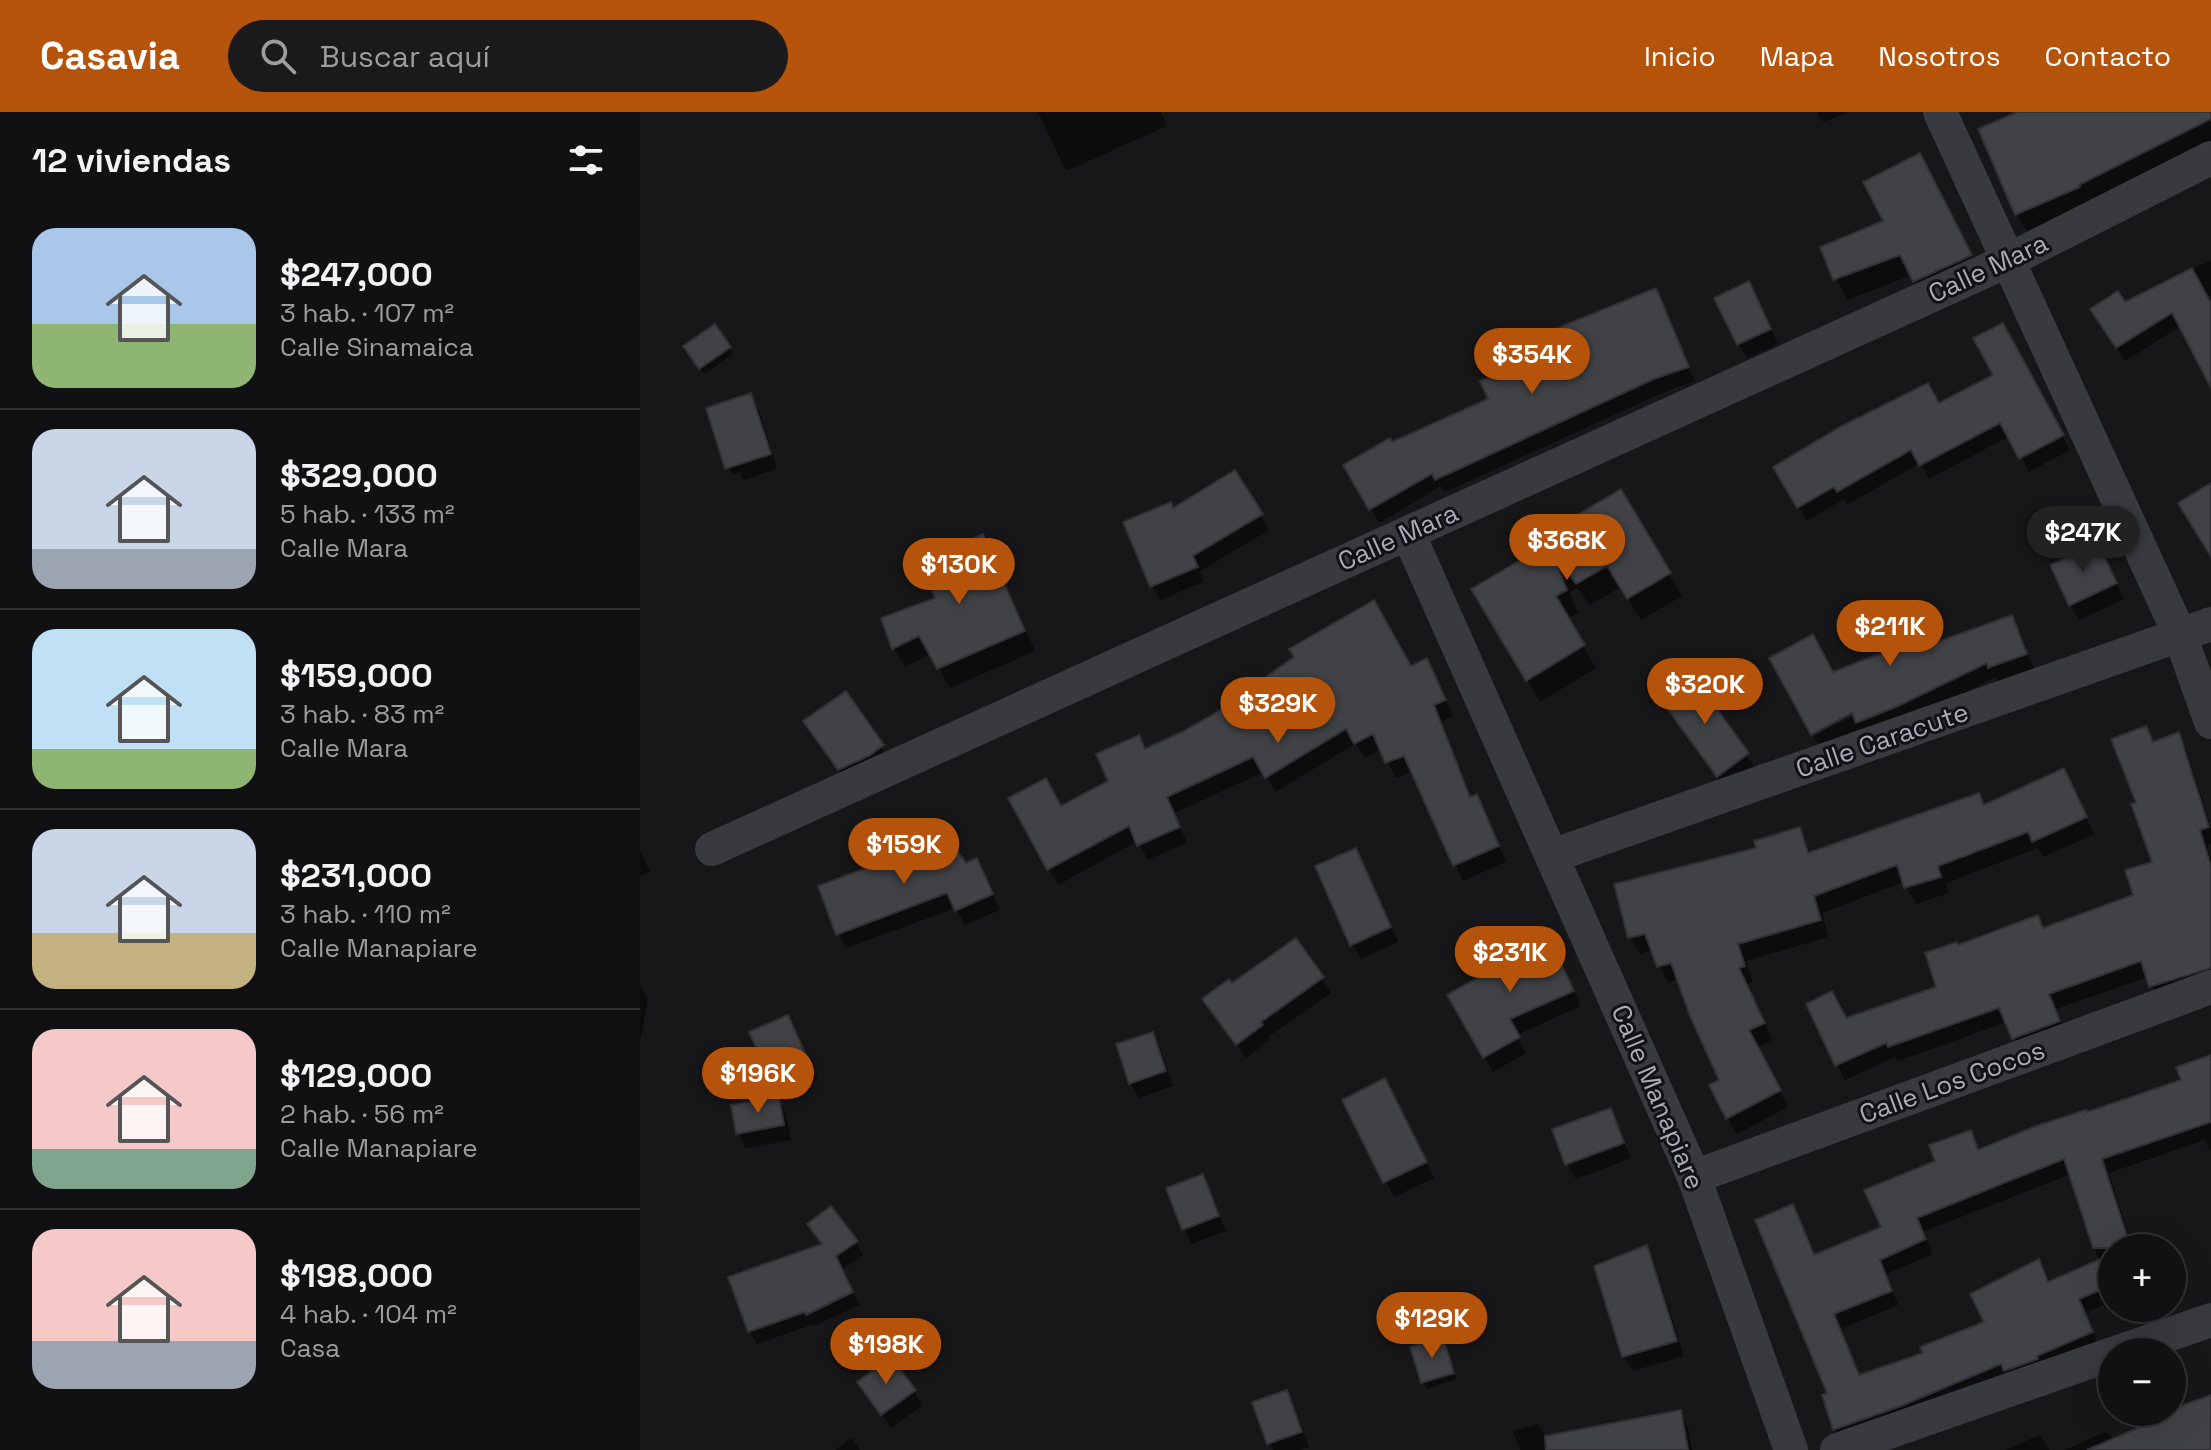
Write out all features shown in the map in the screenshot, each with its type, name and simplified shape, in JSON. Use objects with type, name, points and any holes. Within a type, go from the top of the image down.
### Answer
[{"type":"street","points":[[1940,112],[2007,261],[2196,630],[2211,722]]},
{"type":"street","name":"Calle Mara","points":[[712,849],[2007,261],[2211,158]]},
{"type":"street","name":"Calle Manapiare","points":[[1408,533],[1694,1177],[1791,1450]]},
{"type":"street","name":"Calle Caracute","points":[[1552,856],[2196,630]]},
{"type":"street","name":"Calle Los Cocos","points":[[1694,1177],[2211,987]]},
{"type":"street","points":[[2159,1338],[2211,1320]]},
{"type":"street","points":[[1837,1450],[2098,1359]]},
{"type":"building","points":[[2017,112],[2211,112],[2211,119],[2080,187],[2015,215],[1978,129]]},
{"type":"building","points":[[1920,153],[1972,255],[1913,282],[1900,255],[1833,280],[1820,247],[1883,221],[1863,182]]},
{"type":"building","points":[[2192,268],[2211,303],[2211,388],[2172,313],[2116,348],[2090,309],[2118,291],[2125,302]]},
{"type":"building","points":[[1749,281],[1771,329],[1737,345],[1714,298]]},
{"type":"building","points":[[1656,288],[1689,367],[1654,379],[1435,480],[1432,474],[1369,510],[1343,465],[1390,438],[1392,442],[1488,399],[1480,381],[1548,354],[1540,335]]},
{"type":"building","points":[[2003,323],[2064,435],[2019,459],[2000,423],[1919,466],[1911,450],[1837,492],[1834,487],[1797,508],[1773,467],[1842,426],[1928,383],[1939,403],[1993,375],[1973,338]]},
{"type":"building","points":[[715,324],[731,347],[699,369],[683,346]]},
{"type":"building","points":[[751,393],[771,454],[725,469],[706,408]]},
{"type":"building","points":[[1235,470],[1263,514],[1193,556],[1198,567],[1150,587],[1123,522],[1171,502],[1173,508]]},
{"type":"building","points":[[2211,483],[2211,557],[2178,503]]},
{"type":"building","points":[[1621,489],[1671,573],[1627,599],[1607,566],[1576,584],[1563,566],[1559,569],[1567,590],[1556,596],[1585,645],[1526,681],[1471,589],[1562,536],[1557,527]]},
{"type":"building","points":[[983,534],[1025,631],[937,669],[919,636],[892,649],[881,618],[935,598],[919,562]]},
{"type":"building","points":[[2098,543],[2117,583],[2069,606],[2050,565]]},
{"type":"building","points":[[1374,600],[1411,666],[1427,658],[1446,700],[1434,705],[1470,797],[1477,794],[1499,846],[1453,866],[1404,756],[1385,763],[1373,734],[1354,744],[1346,729],[1265,778],[1253,757],[1167,797],[1180,827],[1137,846],[1129,826],[1047,870],[1008,798],[1046,778],[1061,806],[1108,781],[1096,754],[1139,735],[1145,749],[1182,732],[1214,714],[1294,657],[1289,649]]},
{"type":"building","points":[[1923,604],[1940,641],[2012,615],[2027,654],[1988,668],[1987,663],[1856,723],[1852,713],[1811,735],[1769,658],[1813,634],[1833,672],[1889,650],[1878,626]]},
{"type":"building","points":[[1693,676],[1749,753],[1717,777],[1661,700]]},
{"type":"building","points":[[846,691],[884,745],[869,756],[838,770],[803,721]]},
{"type":"building","points":[[2146,726],[2153,742],[2179,732],[2209,827],[2200,830],[2211,866],[2211,968],[2149,987],[2141,961],[2049,994],[2060,1021],[2012,1039],[1999,1008],[1888,1047],[1886,1043],[1835,1066],[1806,1004],[1832,991],[1846,1018],[1936,987],[1925,953],[1957,942],[1958,945],[2038,915],[2043,928],[2133,895],[2125,870],[2152,862],[2131,804],[2136,803],[2111,739]]},
{"type":"building","points":[[2064,768],[2087,817],[2032,842],[2028,832],[1938,866],[1941,877],[1904,888],[1897,865],[1814,896],[1821,920],[1738,944],[1745,966],[1739,968],[1765,1023],[1749,1030],[1781,1090],[1726,1119],[1709,1085],[1719,1080],[1690,1016],[1671,963],[1657,967],[1645,934],[1628,938],[1614,884],[1756,848],[1754,841],[1800,827],[1808,853],[1979,793],[1984,805]]},
{"type":"building","points":[[948,837],[966,863],[977,858],[993,894],[955,911],[947,893],[836,935],[818,886]]},
{"type":"building","points":[[1356,848],[1391,927],[1350,946],[1315,866]]},
{"type":"building","points":[[1548,935],[1574,991],[1510,1019],[1520,1037],[1483,1058],[1447,995],[1506,962],[1502,956]]},
{"type":"building","points":[[1296,938],[1324,977],[1261,1022],[1263,1025],[1236,1045],[1202,999],[1229,979],[1232,983]]},
{"type":"building","points":[[788,1015],[810,1064],[771,1082],[749,1032]]},
{"type":"building","points":[[1153,1032],[1166,1071],[1129,1084],[1116,1044]]},
{"type":"building","points":[[2211,1055],[2211,1122],[2102,1159],[2126,1234],[2098,1234],[2098,1248],[2093,1248],[2064,1159],[1917,1218],[1926,1239],[1880,1260],[1892,1291],[1834,1314],[1859,1375],[1923,1353],[1920,1347],[1984,1322],[1970,1294],[2039,1259],[2048,1282],[2098,1260],[2098,1291],[2079,1299],[2093,1332],[2037,1356],[2038,1359],[2004,1371],[2001,1364],[1901,1406],[1833,1430],[1822,1395],[1827,1393],[1755,1220],[1793,1204],[1814,1255],[1881,1227],[1864,1190],[1935,1161],[1929,1145],[1971,1130],[1978,1150],[2036,1126],[2181,1080],[2176,1067]]},
{"type":"building","points":[[1385,1078],[1427,1162],[1383,1183],[1342,1100]]},
{"type":"building","points":[[779,1096],[784,1125],[736,1134],[731,1105]]},
{"type":"building","points":[[1611,1108],[1624,1143],[1565,1165],[1552,1129]]},
{"type":"building","points":[[1203,1174],[1219,1216],[1182,1230],[1166,1188]]},
{"type":"building","points":[[831,1206],[858,1241],[836,1256],[853,1292],[806,1315],[805,1312],[748,1332],[728,1277],[822,1244],[807,1224]]},
{"type":"building","points":[[1647,1245],[1677,1341],[1622,1357],[1594,1266]]},
{"type":"building","points":[[1443,1337],[1454,1373],[1421,1383],[1410,1347]]},
{"type":"building","points":[[891,1357],[916,1390],[881,1415],[857,1382]]},
{"type":"building","points":[[1287,1390],[1302,1432],[1267,1444],[1252,1402]]},
{"type":"building","points":[[2211,1395],[2211,1450],[2087,1450],[2142,1426],[2186,1426],[2186,1404]]},
{"type":"building","points":[[1681,1410],[1688,1450],[1546,1450],[1545,1436]]}]
